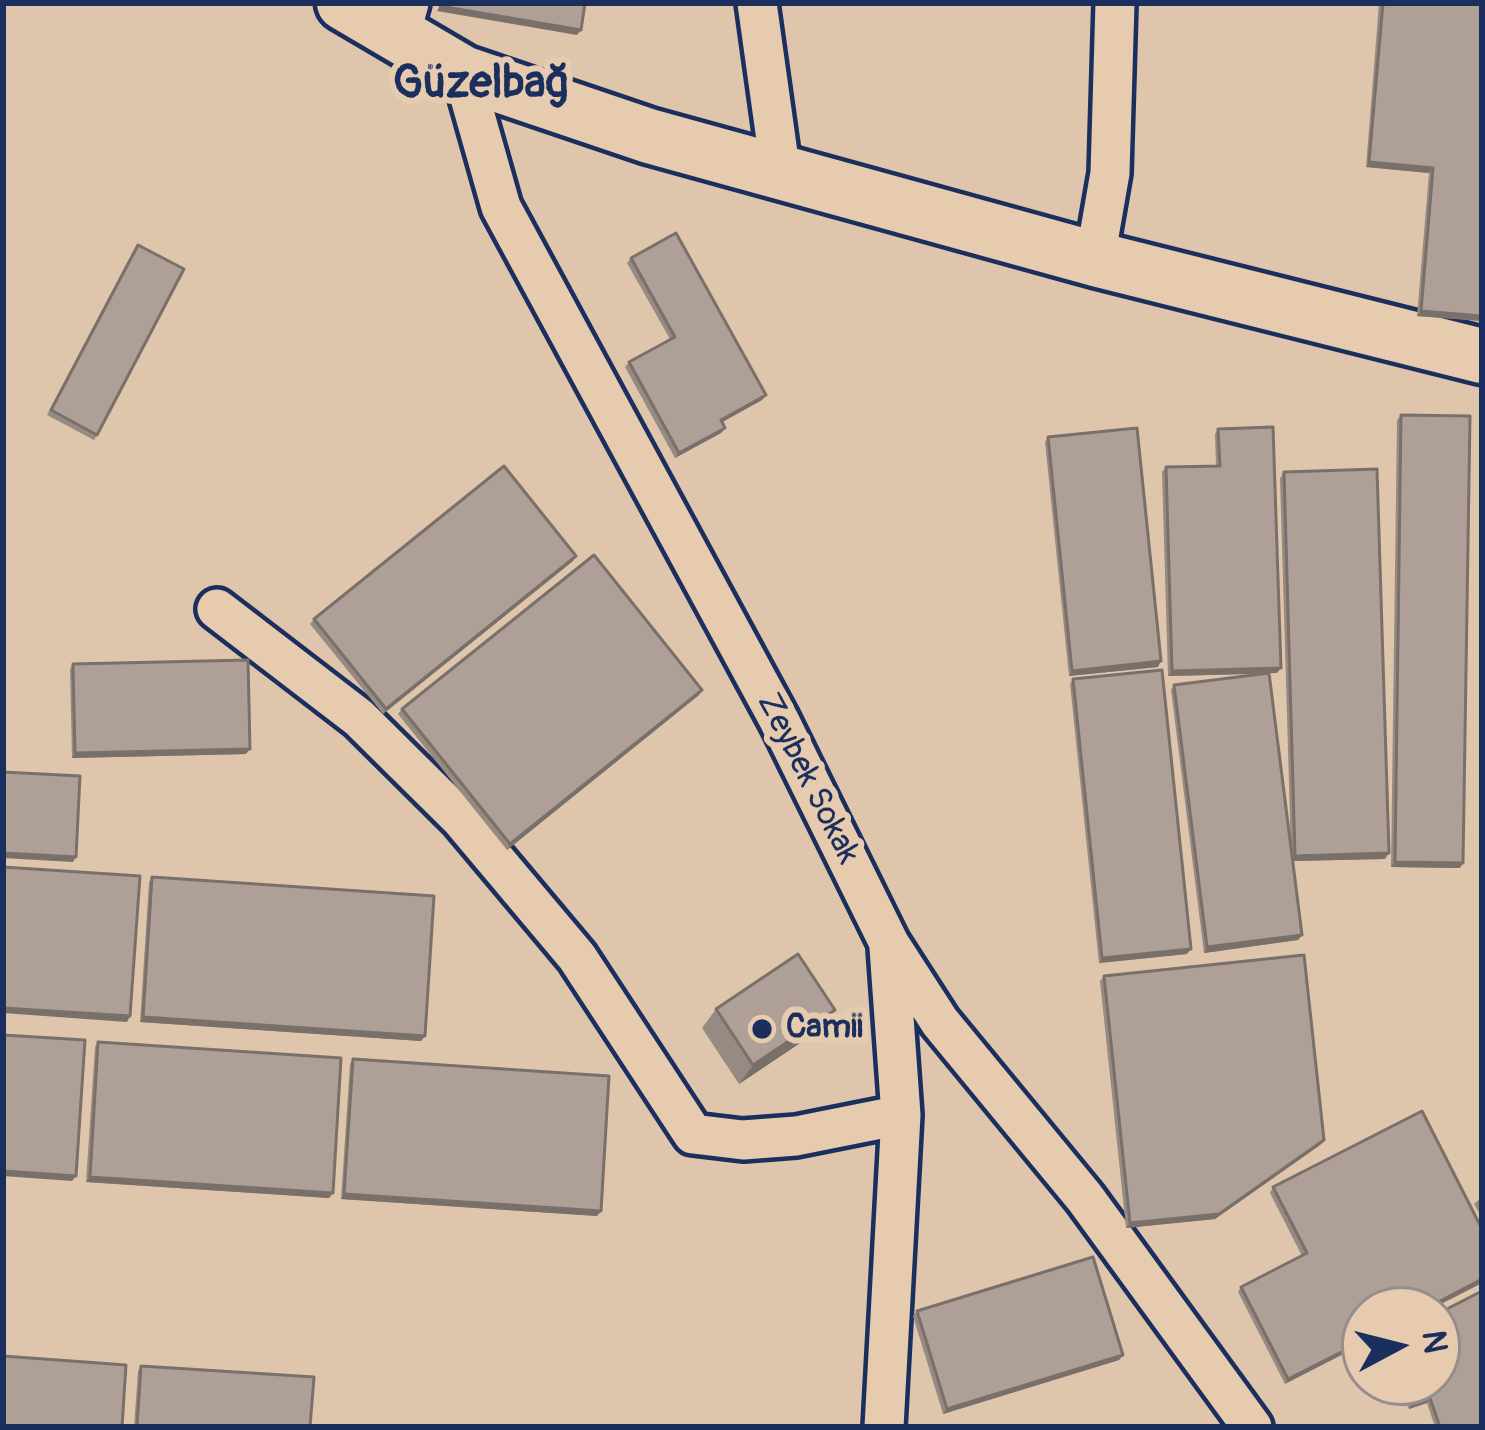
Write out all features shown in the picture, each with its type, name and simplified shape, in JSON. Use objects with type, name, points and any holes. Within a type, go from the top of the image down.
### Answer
[{"type":"street","points":[[344,3],[405,17],[464,73],[781,175],[1095,260],[1482,356]]},
{"type":"street","points":[[758,3],[781,175]]},
{"type":"street","points":[[1095,260],[1110,173],[1115,3]]},
{"type":"street","name":"Zeybek Sokak","points":[[464,73],[501,207],[768,701],[889,943],[940,1022],[1084,1198],[1252,1427]]},
{"type":"street","points":[[217,609],[359,718],[461,820],[577,956],[693,1134],[743,1140],[796,1136],[901,1114]]},
{"type":"street","points":[[884,1427],[901,1114],[889,943]]},
{"type":"building","points":[[441,3],[585,3],[581,30]]},
{"type":"building","points":[[1383,3],[1482,3],[1482,316],[1421,311],[1433,168],[1369,162]]},
{"type":"building","points":[[676,233],[766,395],[721,420],[725,428],[679,453],[629,362],[675,337],[631,258]]},
{"type":"building","points":[[138,245],[184,269],[97,435],[51,410]]},
{"type":"building","points":[[1401,415],[1470,416],[1463,863],[1395,862]]},
{"type":"building","points":[[1273,427],[1281,668],[1172,671],[1166,467],[1220,466],[1218,429]]},
{"type":"building","points":[[1137,428],[1161,661],[1072,671],[1048,437]]},
{"type":"building","points":[[504,466],[576,556],[386,709],[314,619]]},
{"type":"building","points":[[1377,469],[1389,853],[1295,856],[1284,472]]},
{"type":"building","points":[[594,555],[702,690],[510,844],[402,709]]},
{"type":"building","points":[[248,660],[250,749],[75,753],[73,664]]},
{"type":"building","points":[[1162,670],[1191,949],[1102,958],[1073,679]]},
{"type":"building","points":[[1269,673],[1302,935],[1207,947],[1174,685]]},
{"type":"building","points":[[3,772],[80,776],[76,857],[3,853]]},
{"type":"building","points":[[3,867],[140,876],[130,1016],[3,1008]]},
{"type":"building","points":[[152,877],[434,896],[425,1036],[143,1017]]},
{"type":"building","name":"Camii","points":[[798,954],[835,1010],[753,1065],[716,1009]]},
{"type":"building","points":[[1304,955],[1324,1140],[1219,1214],[1130,1223],[1104,976]]},
{"type":"building","points":[[3,1035],[85,1040],[76,1176],[3,1171]]},
{"type":"building","points":[[98,1042],[341,1058],[333,1193],[90,1177]]},
{"type":"building","points":[[353,1059],[609,1076],[601,1211],[344,1194]]},
{"type":"building","points":[[1422,1111],[1482,1229],[1482,1279],[1461,1290],[1461,1286],[1341,1286],[1341,1352],[1288,1379],[1241,1287],[1307,1253],[1273,1187]]},
{"type":"building","points":[[1093,1257],[1123,1355],[947,1409],[917,1311]]},
{"type":"building","points":[[1482,1291],[1482,1427],[1440,1427],[1433,1406],[1461,1406],[1461,1302]]},
{"type":"building","points":[[3,1356],[126,1365],[122,1427],[3,1427]]},
{"type":"building","points":[[141,1366],[314,1377],[310,1427],[137,1427]]},
{"type":"place","name":"Camii","points":[[762,1029]]},
{"type":"district","name":"Güzelbağ","points":[[481,86]]}]
